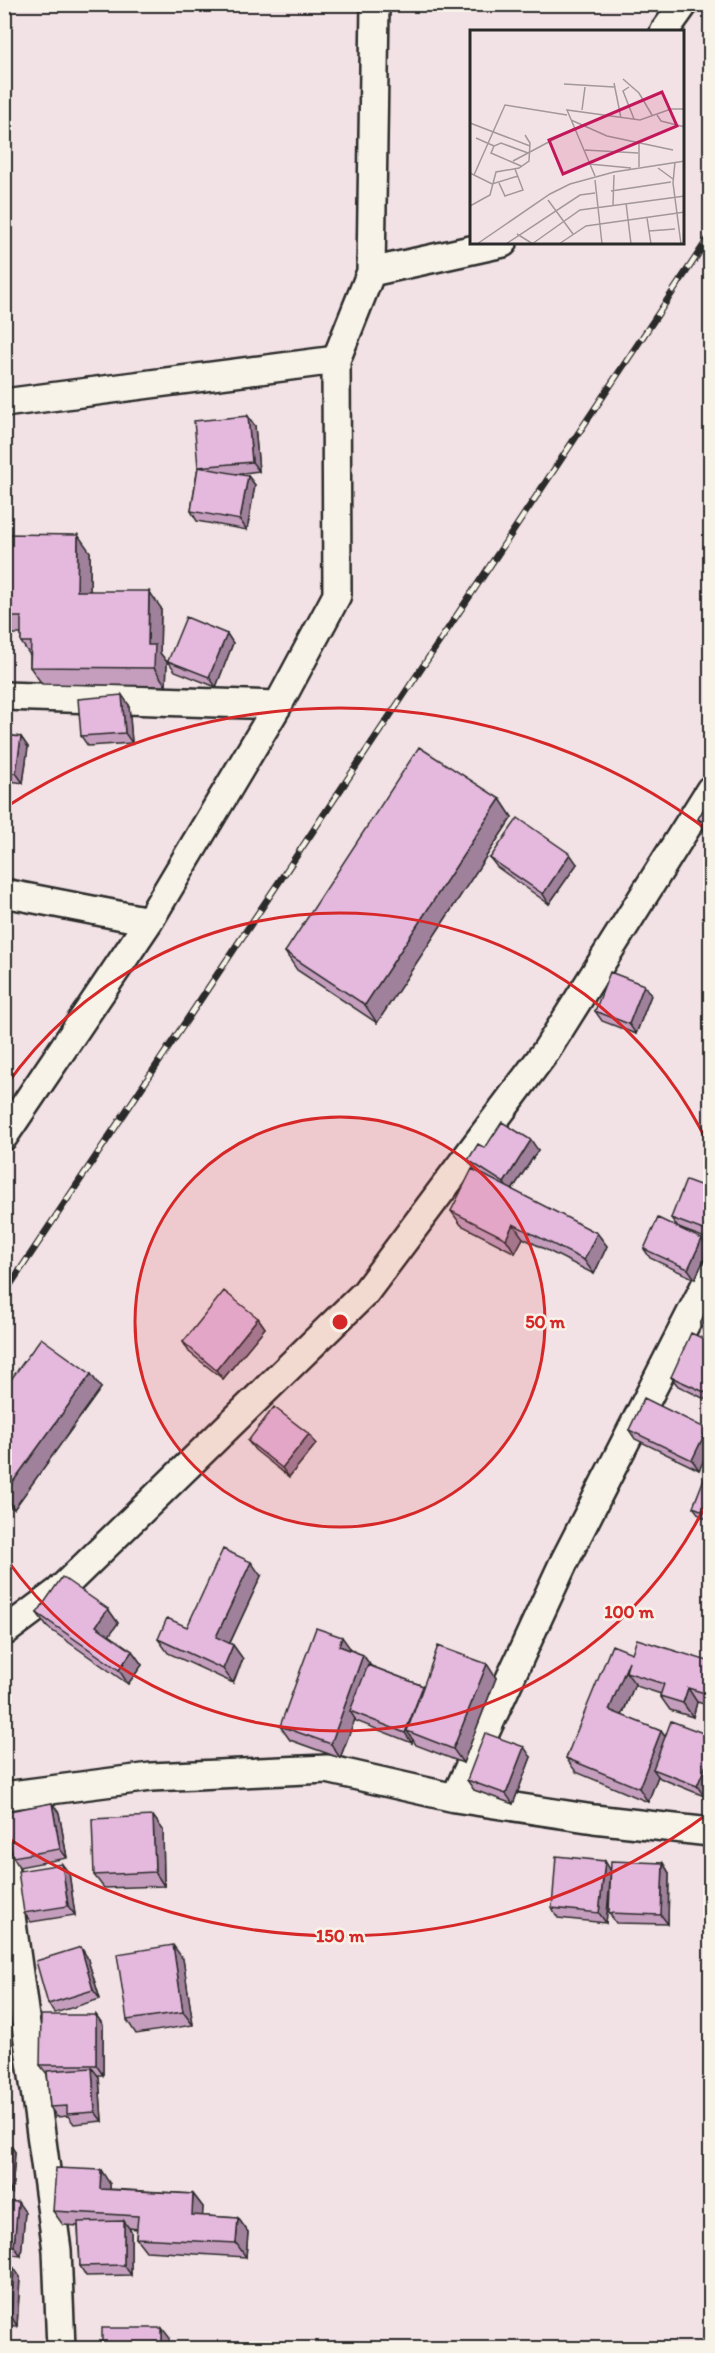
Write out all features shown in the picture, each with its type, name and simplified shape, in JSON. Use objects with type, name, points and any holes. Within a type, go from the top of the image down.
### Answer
[{"type":"street","points":[[4,1136],[149,921],[278,705],[337,595],[336,360],[371,272],[375,4]]},
{"type":"street","points":[[664,30],[684,4]]},
{"type":"street","points":[[371,272],[498,244]]},
{"type":"street","points":[[4,404],[336,360]]},
{"type":"street","points":[[4,696],[278,705]]},
{"type":"street","points":[[4,1632],[59,1591],[365,1293],[546,1051],[711,790]]},
{"type":"street","points":[[4,893],[149,921]]},
{"type":"street","points":[[454,1798],[562,1566],[711,1276]]},
{"type":"street","points":[[4,1796],[151,1777],[327,1769],[454,1798],[594,1819],[711,1832]]},
{"type":"street","points":[[4,1865],[57,2250],[61,2349]]},
{"type":"building","points":[[248,416],[252,462],[198,467],[194,421]]},
{"type":"building","points":[[198,467],[248,476],[240,520],[191,511]]},
{"type":"building","points":[[4,534],[78,535],[77,591],[149,591],[148,645],[155,645],[154,668],[30,667],[31,642],[21,642],[21,617],[4,617]]},
{"type":"building","points":[[186,617],[227,634],[209,677],[168,661]]},
{"type":"building","points":[[122,695],[125,733],[81,736],[78,699]]},
{"type":"building","points":[[4,735],[21,737],[16,773],[4,772]]},
{"type":"building","points":[[419,747],[500,799],[365,1005],[285,952]]},
{"type":"building","points":[[711,796],[711,826],[698,819]]},
{"type":"building","points":[[518,818],[570,854],[543,894],[490,858]]},
{"type":"building","points":[[610,972],[644,985],[629,1024],[595,1011]]},
{"type":"building","points":[[502,1122],[531,1140],[504,1183],[468,1160],[478,1144],[485,1148]]},
{"type":"building","points":[[472,1169],[597,1233],[584,1260],[513,1224],[506,1239],[451,1211]]},
{"type":"building","points":[[686,1180],[711,1189],[711,1233],[671,1218]]},
{"type":"building","points":[[658,1218],[702,1239],[688,1269],[644,1249]]},
{"type":"building","points":[[224,1291],[258,1318],[216,1370],[183,1342]]},
{"type":"building","points":[[711,1297],[711,1330],[700,1325]]},
{"type":"building","points":[[691,1333],[711,1342],[711,1395],[671,1377]]},
{"type":"building","points":[[41,1338],[91,1374],[4,1494],[4,1389]]},
{"type":"building","points":[[644,1398],[707,1429],[692,1460],[629,1430]]},
{"type":"building","points":[[274,1407],[309,1434],[282,1468],[248,1441]]},
{"type":"building","points":[[711,1464],[711,1514],[693,1507]]},
{"type":"building","points":[[223,1549],[251,1562],[216,1637],[233,1645],[223,1669],[158,1639],[167,1618],[187,1627]]},
{"type":"building","points":[[62,1577],[108,1609],[96,1626],[132,1651],[119,1670],[37,1613]]},
{"type":"building","points":[[316,1628],[342,1637],[339,1646],[363,1655],[331,1744],[280,1726]]},
{"type":"building","points":[[637,1639],[711,1662],[711,1695],[688,1688],[683,1703],[660,1696],[664,1684],[626,1672],[629,1661],[609,1710],[661,1731],[639,1788],[566,1758],[612,1645],[632,1653]]},
{"type":"building","points":[[438,1646],[487,1664],[453,1749],[407,1731]]},
{"type":"building","points":[[368,1665],[423,1686],[405,1733],[350,1711]]},
{"type":"building","points":[[671,1721],[711,1736],[711,1753],[697,1786],[653,1769]]},
{"type":"building","points":[[485,1733],[524,1747],[506,1794],[467,1780]]},
{"type":"building","points":[[52,1803],[60,1849],[13,1857],[4,1812]]},
{"type":"building","points":[[153,1816],[155,1872],[94,1875],[92,1819]]},
{"type":"building","points":[[556,1856],[605,1861],[599,1913],[552,1908]]},
{"type":"building","points":[[611,1861],[663,1863],[661,1915],[609,1913]]},
{"type":"building","points":[[62,1864],[68,1906],[24,1913],[18,1871]]},
{"type":"building","points":[[173,1945],[183,2012],[127,2020],[117,1954]]},
{"type":"building","points":[[81,1947],[93,1990],[48,2004],[36,1961]]},
{"type":"building","points":[[41,2015],[96,2015],[96,2065],[40,2065]]},
{"type":"building","points":[[92,2068],[95,2112],[67,2114],[67,2106],[50,2107],[47,2071]]},
{"type":"building","points":[[4,2142],[8,2142],[6,2183],[4,2183]]},
{"type":"building","points":[[56,2168],[101,2170],[100,2189],[193,2194],[192,2215],[238,2218],[236,2243],[136,2238],[138,2216],[53,2211]]},
{"type":"building","points":[[4,2201],[18,2202],[14,2246],[4,2245]]},
{"type":"building","points":[[124,2221],[124,2265],[80,2266],[78,2222]]},
{"type":"building","points":[[4,2267],[14,2268],[11,2316],[4,2315]]},
{"type":"building","points":[[102,2328],[162,2328],[162,2349],[102,2349]]},
{"type":"railway","points":[[4,1294],[710,236]]}]
